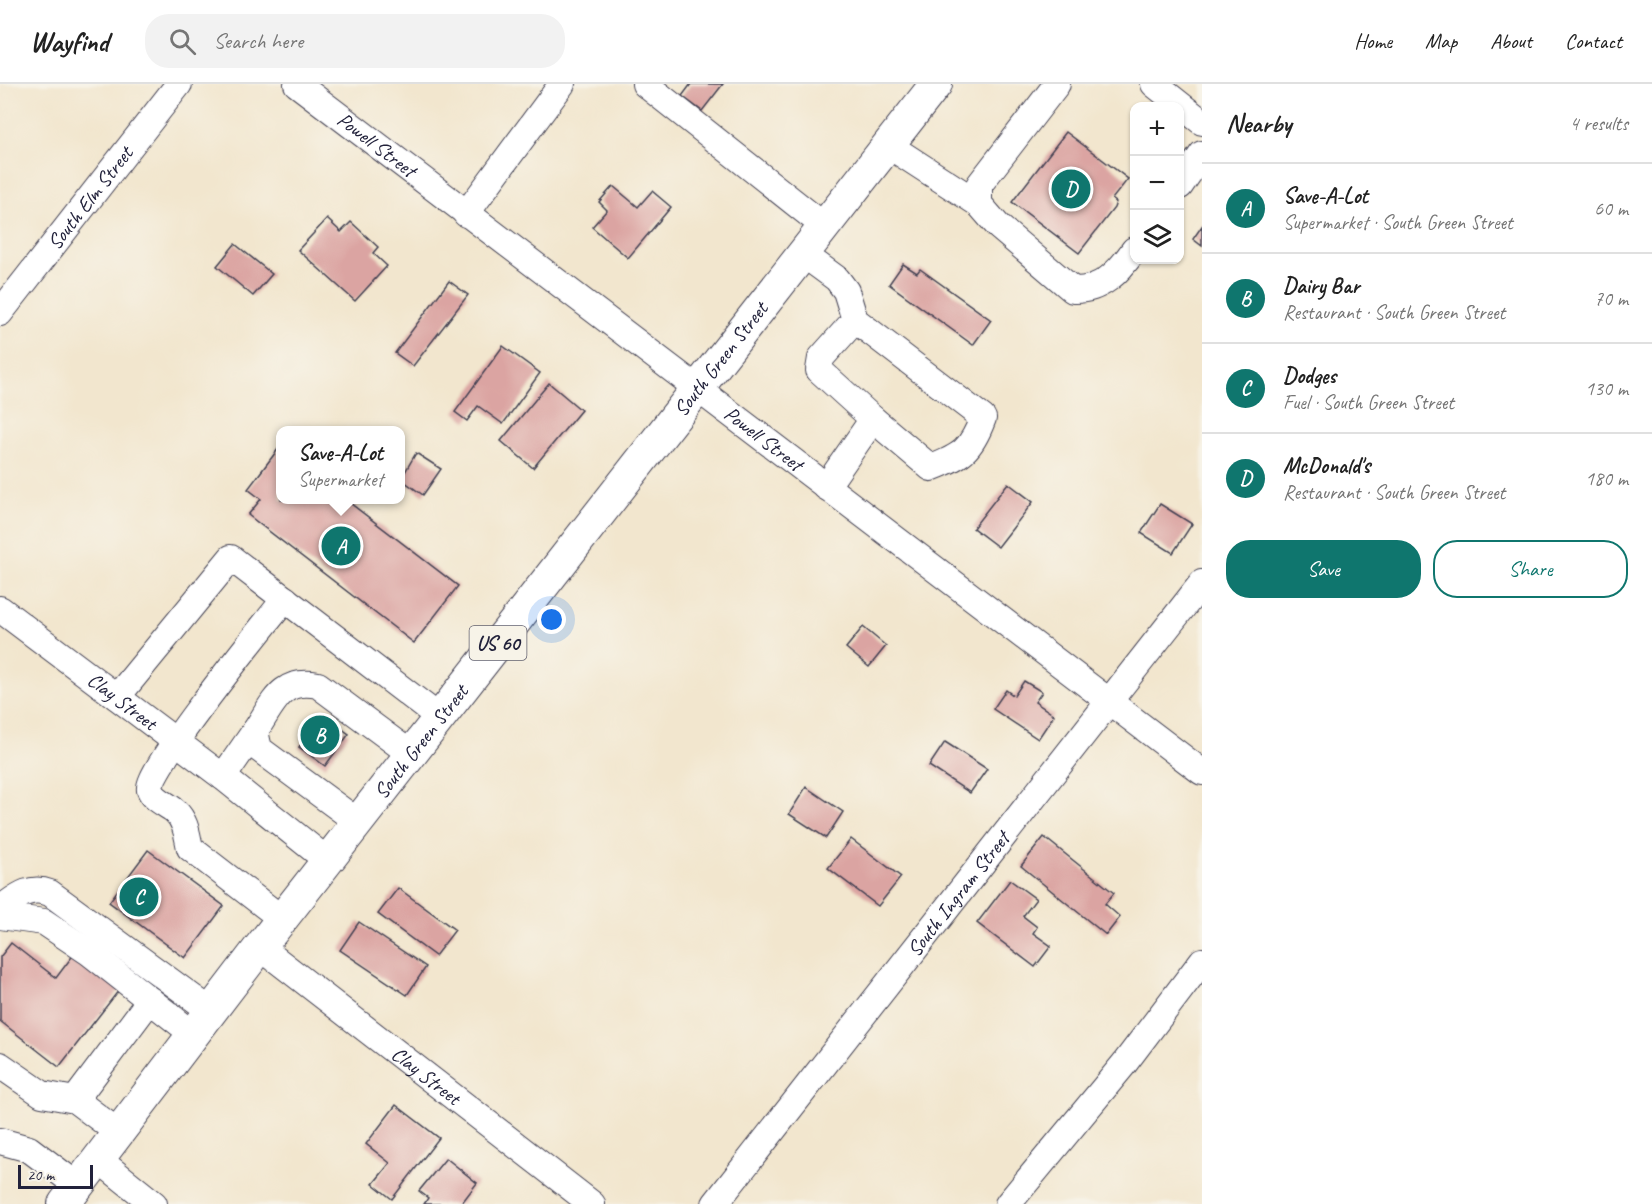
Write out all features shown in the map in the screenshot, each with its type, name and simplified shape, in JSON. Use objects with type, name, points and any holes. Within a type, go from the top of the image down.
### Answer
[{"type":"main road","name":"South Green Street","points":[[71,1195],[260,947],[936,84]]},
{"type":"street","name":"South Elm Street","points":[[0,313],[179,84]]},
{"type":"street","name":"Powell Street","points":[[297,84],[696,390],[1202,772]]},
{"type":"street","points":[[466,214],[562,84]]},
{"type":"street","points":[[979,204],[979,185],[1057,84]]},
{"type":"street","points":[[1154,84],[1202,122]]},
{"type":"street","points":[[658,88],[824,226]]},
{"type":"street","points":[[888,145],[979,204],[999,227],[1073,290],[1089,291],[1119,272],[1130,256]]},
{"type":"street","points":[[1184,179],[1202,154]]},
{"type":"street","points":[[803,254],[837,279],[846,291],[855,320],[982,418],[975,440],[959,457],[931,468],[819,370],[820,358],[855,320]]},
{"type":"street","points":[[826,487],[873,419]]},
{"type":"street","points":[[117,697],[231,558],[440,718]]},
{"type":"street","name":"South Ingram Street","points":[[715,1204],[1202,583]]},
{"type":"street","points":[[282,919],[190,848],[185,825],[175,811],[154,796],[150,789],[150,780],[175,741],[285,599]]},
{"type":"street","name":"Clay Street","points":[[0,609],[223,777],[328,861]]},
{"type":"street","points":[[223,777],[284,688],[300,682],[318,685],[411,754]]},
{"type":"street","points":[[255,731],[259,749],[358,822]]},
{"type":"street","points":[[0,909],[27,890],[38,889],[50,893],[202,1022]]},
{"type":"street","points":[[0,916],[44,922],[90,953],[150,1000],[202,1022]]},
{"type":"street","name":"Clay Street","points":[[260,947],[592,1204]]},
{"type":"street","points":[[1008,1204],[1124,1064],[1202,961]]},
{"type":"street","points":[[75,1100],[150,1000]]},
{"type":"street","points":[[4,1076],[42,1094],[75,1100],[119,1133]]},
{"type":"street","points":[[0,1142],[28,1149],[71,1195]]},
{"type":"street","points":[[98,1159],[154,1204]]},
{"type":"building","points":[[691,84],[723,84],[702,111],[682,96]]},
{"type":"building","points":[[1066,132],[1128,179],[1112,199],[1116,202],[1114,208],[1079,253],[1012,202]]},
{"type":"building","points":[[613,186],[638,207],[652,191],[671,207],[628,258],[592,227],[607,210],[599,202]]},
{"type":"building","points":[[327,219],[341,232],[351,222],[378,247],[373,253],[387,266],[355,301],[298,250]]},
{"type":"building","points":[[1202,226],[1202,246],[1193,239]]},
{"type":"building","points":[[235,244],[272,274],[253,296],[217,266]]},
{"type":"building","points":[[903,264],[917,273],[920,269],[991,320],[973,345],[889,284]]},
{"type":"building","points":[[449,281],[468,295],[413,366],[395,353]]},
{"type":"building","points":[[503,346],[540,373],[503,424],[478,406],[467,421],[455,412]]},
{"type":"building","points":[[549,383],[581,410],[533,468],[501,441]]},
{"type":"building","points":[[276,452],[276,504],[351,504],[458,586],[414,643],[248,515],[261,499],[248,489]]},
{"type":"building","points":[[416,453],[441,469],[423,495],[405,482],[405,472]]},
{"type":"building","points":[[1008,483],[1033,502],[998,547],[973,528]]},
{"type":"building","points":[[1160,504],[1192,524],[1173,553],[1141,533]]},
{"type":"building","points":[[863,627],[886,646],[869,667],[846,648]]},
{"type":"building","points":[[1024,681],[1042,692],[1035,702],[1054,715],[1038,739],[993,709],[1006,690],[1014,696]]},
{"type":"building","points":[[322,715],[349,734],[325,766],[299,747]]},
{"type":"building","points":[[945,742],[987,769],[970,793],[929,766]]},
{"type":"building","points":[[806,787],[843,812],[826,838],[789,814]]},
{"type":"building","points":[[1044,837],[1114,893],[1105,904],[1120,917],[1106,935],[1021,866]]},
{"type":"building","points":[[851,839],[901,877],[878,906],[828,868]]},
{"type":"building","points":[[148,850],[224,906],[185,958],[109,902]]},
{"type":"building","points":[[1010,880],[1036,899],[1023,916],[1037,927],[1033,933],[1051,946],[1035,967],[977,923]]},
{"type":"building","points":[[398,888],[455,930],[435,956],[378,914]]},
{"type":"building","points":[[359,922],[426,967],[407,995],[340,950]]},
{"type":"building","points":[[11,943],[56,978],[77,950],[123,985],[59,1067],[0,1021],[0,957]]},
{"type":"building","points":[[396,1105],[439,1138],[392,1199],[373,1184],[390,1163],[366,1144]]},
{"type":"building","points":[[446,1158],[477,1183],[461,1204],[424,1204],[428,1198],[419,1191]]},
{"type":"place","name":"McDonald's","points":[[1071,189]]},
{"type":"place","name":"Save-A-Lot","points":[[341,546]]},
{"type":"place","name":"Dairy Bar","points":[[320,735]]},
{"type":"place","name":"Dodges","points":[[139,897]]}]
